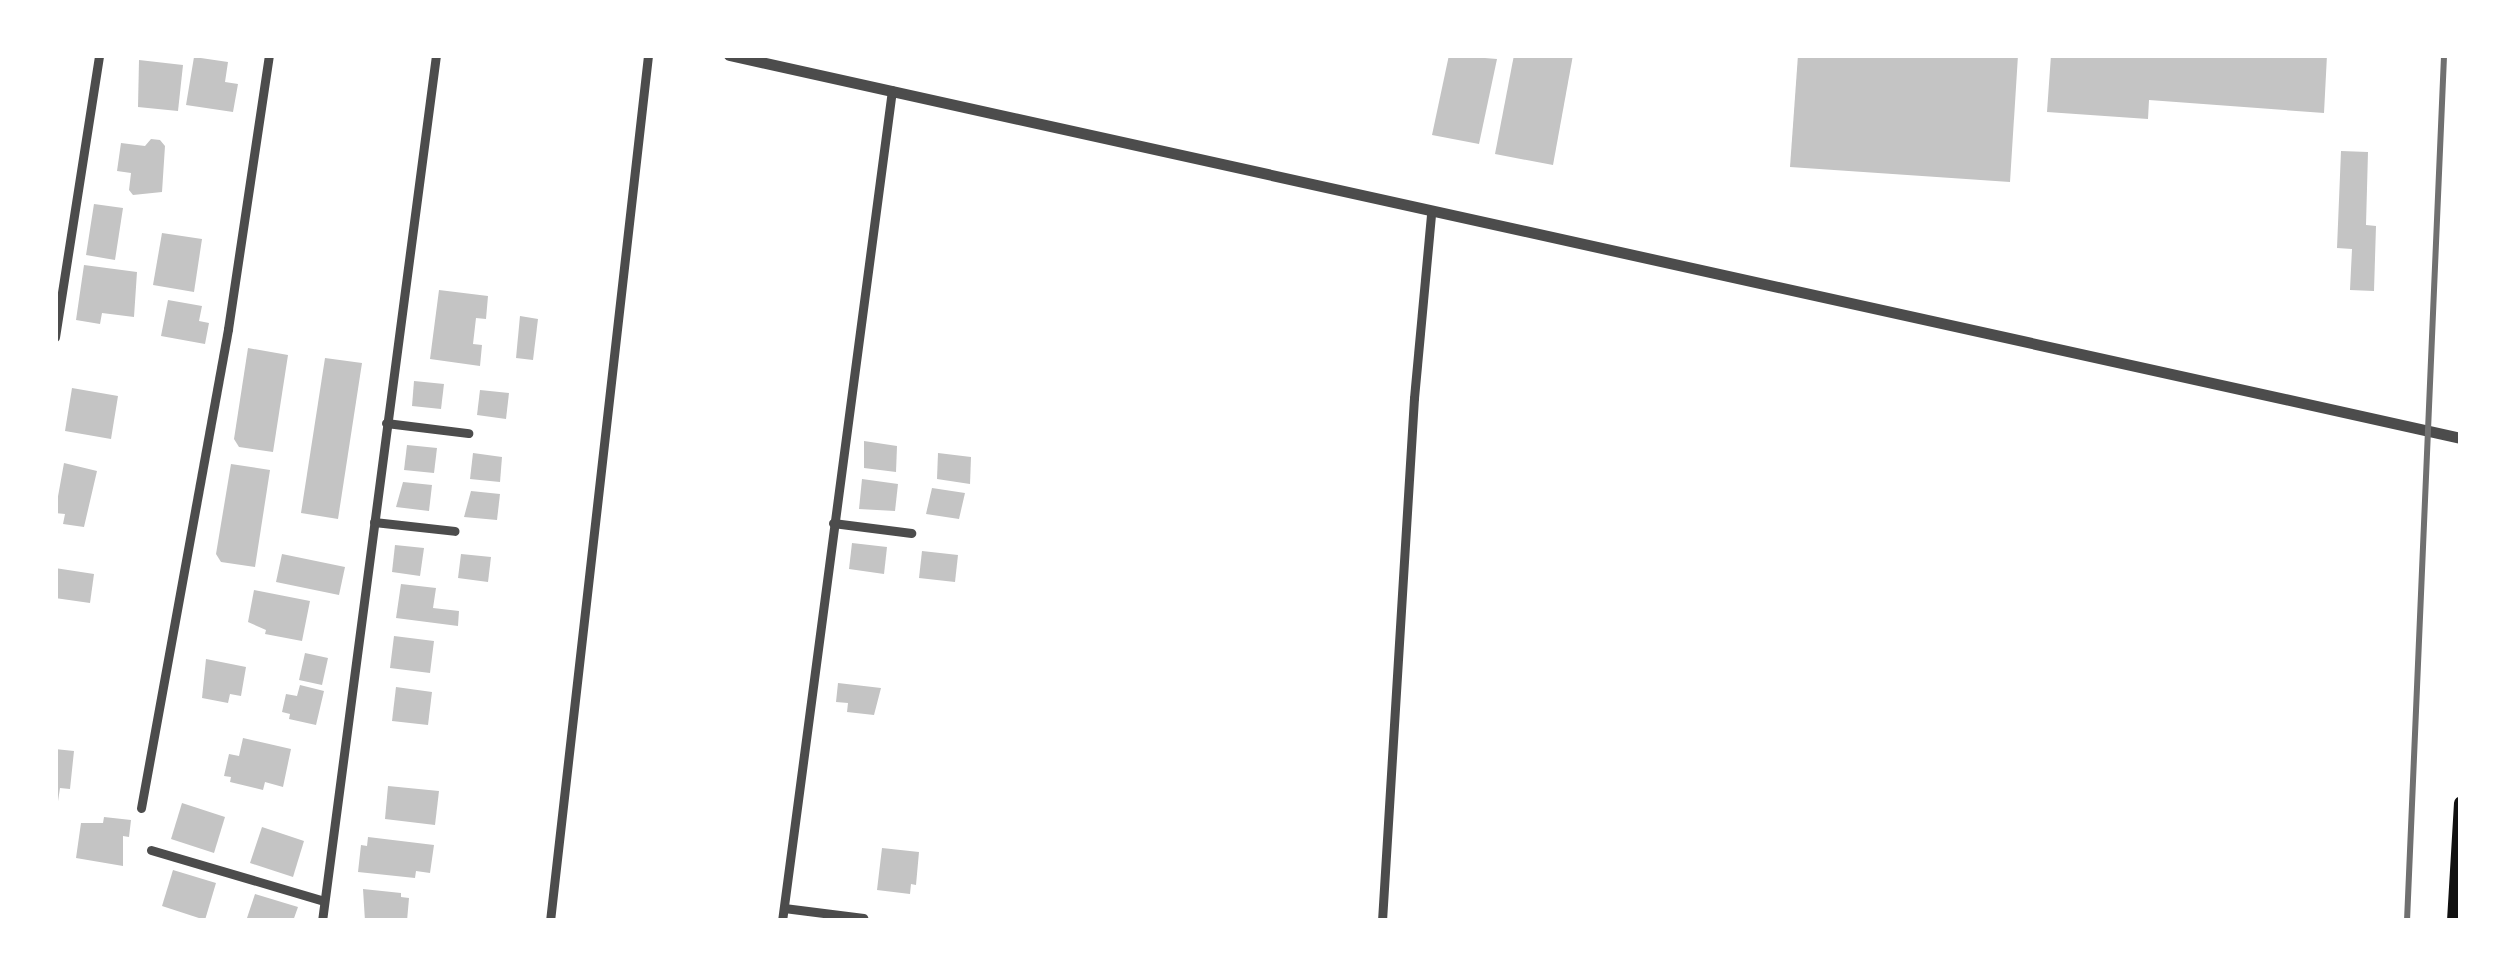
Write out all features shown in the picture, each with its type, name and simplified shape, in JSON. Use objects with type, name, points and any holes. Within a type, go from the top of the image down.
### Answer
[{"type":"main road","points":[[2454,921],[2461,803]]},
{"type":"street","points":[[55,337],[99,55]]},
{"type":"street","points":[[141,808],[228,330],[269,55]]},
{"type":"street","points":[[322,921],[436,55]]},
{"type":"street","points":[[550,921],[648,55]]},
{"type":"street","points":[[730,55],[2461,438]]},
{"type":"street","points":[[782,921],[892,90]]},
{"type":"street","points":[[1382,921],[1414,398],[1431,213]]},
{"type":"street","points":[[386,423],[468,433]]},
{"type":"street","points":[[374,522],[455,531]]},
{"type":"street","points":[[833,523],[911,533]]},
{"type":"street","points":[[151,850],[324,901]]},
{"type":"street","points":[[784,908],[864,918]]},
{"type":"building","points":[[1449,55],[1497,59],[1479,144],[1432,135]]},
{"type":"building","points":[[1514,55],[1573,55],[1553,165],[1495,154]]},
{"type":"building","points":[[1798,55],[2018,55],[2010,182],[1790,167]]},
{"type":"building","points":[[2051,55],[2327,55],[2324,113],[2149,100],[2148,119],[2047,112]]},
{"type":"building","points":[[194,57],[228,62],[225,82],[238,84],[233,112],[186,105]]},
{"type":"building","points":[[139,60],[183,65],[178,111],[138,107]]},
{"type":"building","points":[[151,139],[160,140],[165,146],[162,192],[133,195],[129,190],[131,173],[117,171],[121,143],[145,146]]},
{"type":"building","points":[[2341,151],[2368,152],[2366,225],[2376,226],[2374,291],[2350,290],[2352,249],[2337,248]]},
{"type":"building","points":[[94,204],[123,208],[115,260],[86,255]]},
{"type":"building","points":[[162,233],[202,239],[194,292],[153,285]]},
{"type":"building","points":[[84,265],[137,272],[134,317],[102,313],[100,324],[76,320]]},
{"type":"building","points":[[439,290],[488,296],[486,319],[476,318],[473,344],[482,345],[480,366],[430,359]]},
{"type":"building","points":[[168,300],[202,306],[199,321],[209,323],[205,344],[161,336]]},
{"type":"building","points":[[520,316],[538,319],[533,360],[516,358]]},
{"type":"building","points":[[248,348],[288,355],[273,452],[239,447],[234,439]]},
{"type":"building","points":[[325,358],[362,363],[338,519],[301,513]]},
{"type":"building","points":[[414,381],[444,384],[441,409],[412,406]]},
{"type":"building","points":[[72,388],[118,396],[111,439],[65,431]]},
{"type":"building","points":[[480,390],[509,393],[506,419],[477,415]]},
{"type":"building","points":[[864,441],[897,446],[896,472],[864,468]]},
{"type":"building","points":[[407,445],[437,448],[434,473],[404,470]]},
{"type":"building","points":[[473,453],[502,457],[500,482],[470,479]]},
{"type":"building","points":[[938,453],[971,457],[970,484],[937,479]]},
{"type":"building","points":[[64,463],[97,471],[84,527],[63,524],[65,514],[55,513]]},
{"type":"building","points":[[231,464],[270,470],[255,567],[221,562],[216,554]]},
{"type":"building","points":[[862,479],[898,484],[895,511],[859,509]]},
{"type":"building","points":[[403,482],[432,485],[429,511],[396,507]]},
{"type":"building","points":[[932,488],[965,493],[959,519],[926,514]]},
{"type":"building","points":[[471,491],[500,494],[497,520],[464,517]]},
{"type":"building","points":[[852,543],[887,547],[884,574],[849,569]]},
{"type":"building","points":[[395,545],[424,548],[420,576],[392,572]]},
{"type":"building","points":[[922,551],[958,555],[955,582],[919,578]]},
{"type":"building","points":[[282,554],[345,567],[339,595],[276,582]]},
{"type":"building","points":[[461,554],[491,557],[488,582],[458,578]]},
{"type":"building","points":[[55,568],[94,574],[90,603],[55,598]]},
{"type":"building","points":[[401,584],[436,588],[433,608],[459,611],[458,626],[396,618]]},
{"type":"building","points":[[254,590],[310,601],[302,641],[265,634],[266,630],[248,622]]},
{"type":"building","points":[[394,636],[434,641],[430,673],[390,668]]},
{"type":"building","points":[[305,653],[328,658],[322,685],[299,680]]},
{"type":"building","points":[[206,659],[246,667],[241,696],[230,694],[228,703],[202,698]]},
{"type":"building","points":[[838,683],[881,688],[874,715],[847,712],[848,703],[836,702]]},
{"type":"building","points":[[300,685],[324,691],[316,725],[289,719],[290,714],[282,712],[286,694],[297,696]]},
{"type":"building","points":[[396,687],[432,692],[428,725],[392,721]]},
{"type":"building","points":[[243,738],[291,749],[283,787],[265,782],[263,790],[230,782],[231,777],[224,776],[229,754],[239,756]]},
{"type":"building","points":[[55,749],[74,751],[70,789],[60,788],[57,808]]},
{"type":"building","points":[[388,786],[439,791],[435,825],[385,819]]},
{"type":"building","points":[[182,803],[225,817],[214,853],[171,839]]},
{"type":"building","points":[[104,817],[131,820],[129,837],[123,836],[123,866],[76,858],[81,823],[103,823]]},
{"type":"building","points":[[262,827],[304,841],[293,877],[250,863]]},
{"type":"building","points":[[368,837],[434,845],[430,873],[416,871],[415,878],[358,872],[361,845],[367,846]]},
{"type":"building","points":[[882,848],[919,852],[916,885],[911,884],[910,894],[877,890]]},
{"type":"building","points":[[173,870],[216,883],[205,920],[162,906]]},
{"type":"building","points":[[363,889],[401,893],[401,897],[409,898],[407,921],[365,921]]},
{"type":"building","points":[[255,894],[298,907],[293,921],[246,921]]},
{"type":"railway","points":[[2407,921],[2444,55]]}]
